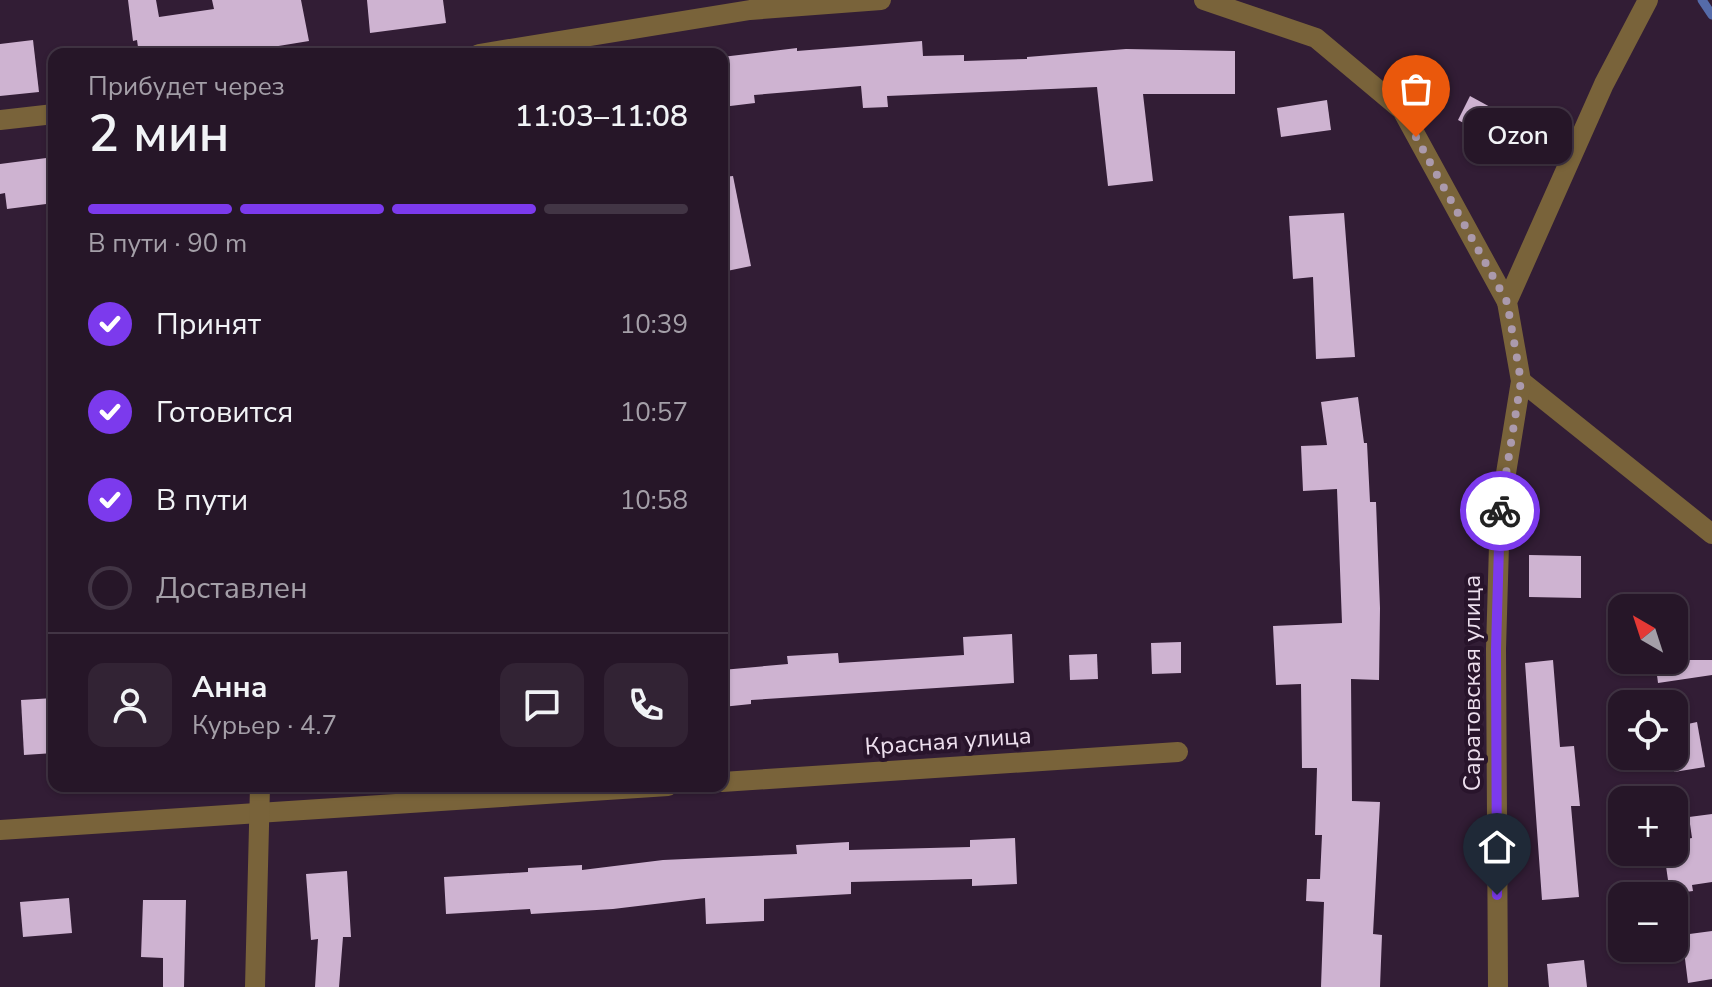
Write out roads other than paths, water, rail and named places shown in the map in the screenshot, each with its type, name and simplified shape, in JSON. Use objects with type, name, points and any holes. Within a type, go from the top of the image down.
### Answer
[{"type":"street","points":[[516,48],[750,10],[881,0]]},
{"type":"street","name":"Саратовская улица","points":[[1204,0],[1316,38],[1402,110],[1507,302],[1521,381],[1500,510],[1496,649],[1498,987]]},
{"type":"street","points":[[1507,302],[1604,84],[1648,0]]},
{"type":"street","points":[[0,120],[48,115]]},
{"type":"street","points":[[1521,381],[1712,534]]},
{"type":"street","name":"Красная улица","points":[[728,782],[1178,752]]},
{"type":"street","points":[[255,987],[260,792]]},
{"type":"street","points":[[0,830],[577,792]]},
{"type":"waterway","points":[[1702,0],[1712,15]]},
{"type":"place","name":"Ozon","points":[[1416,137]]}]
